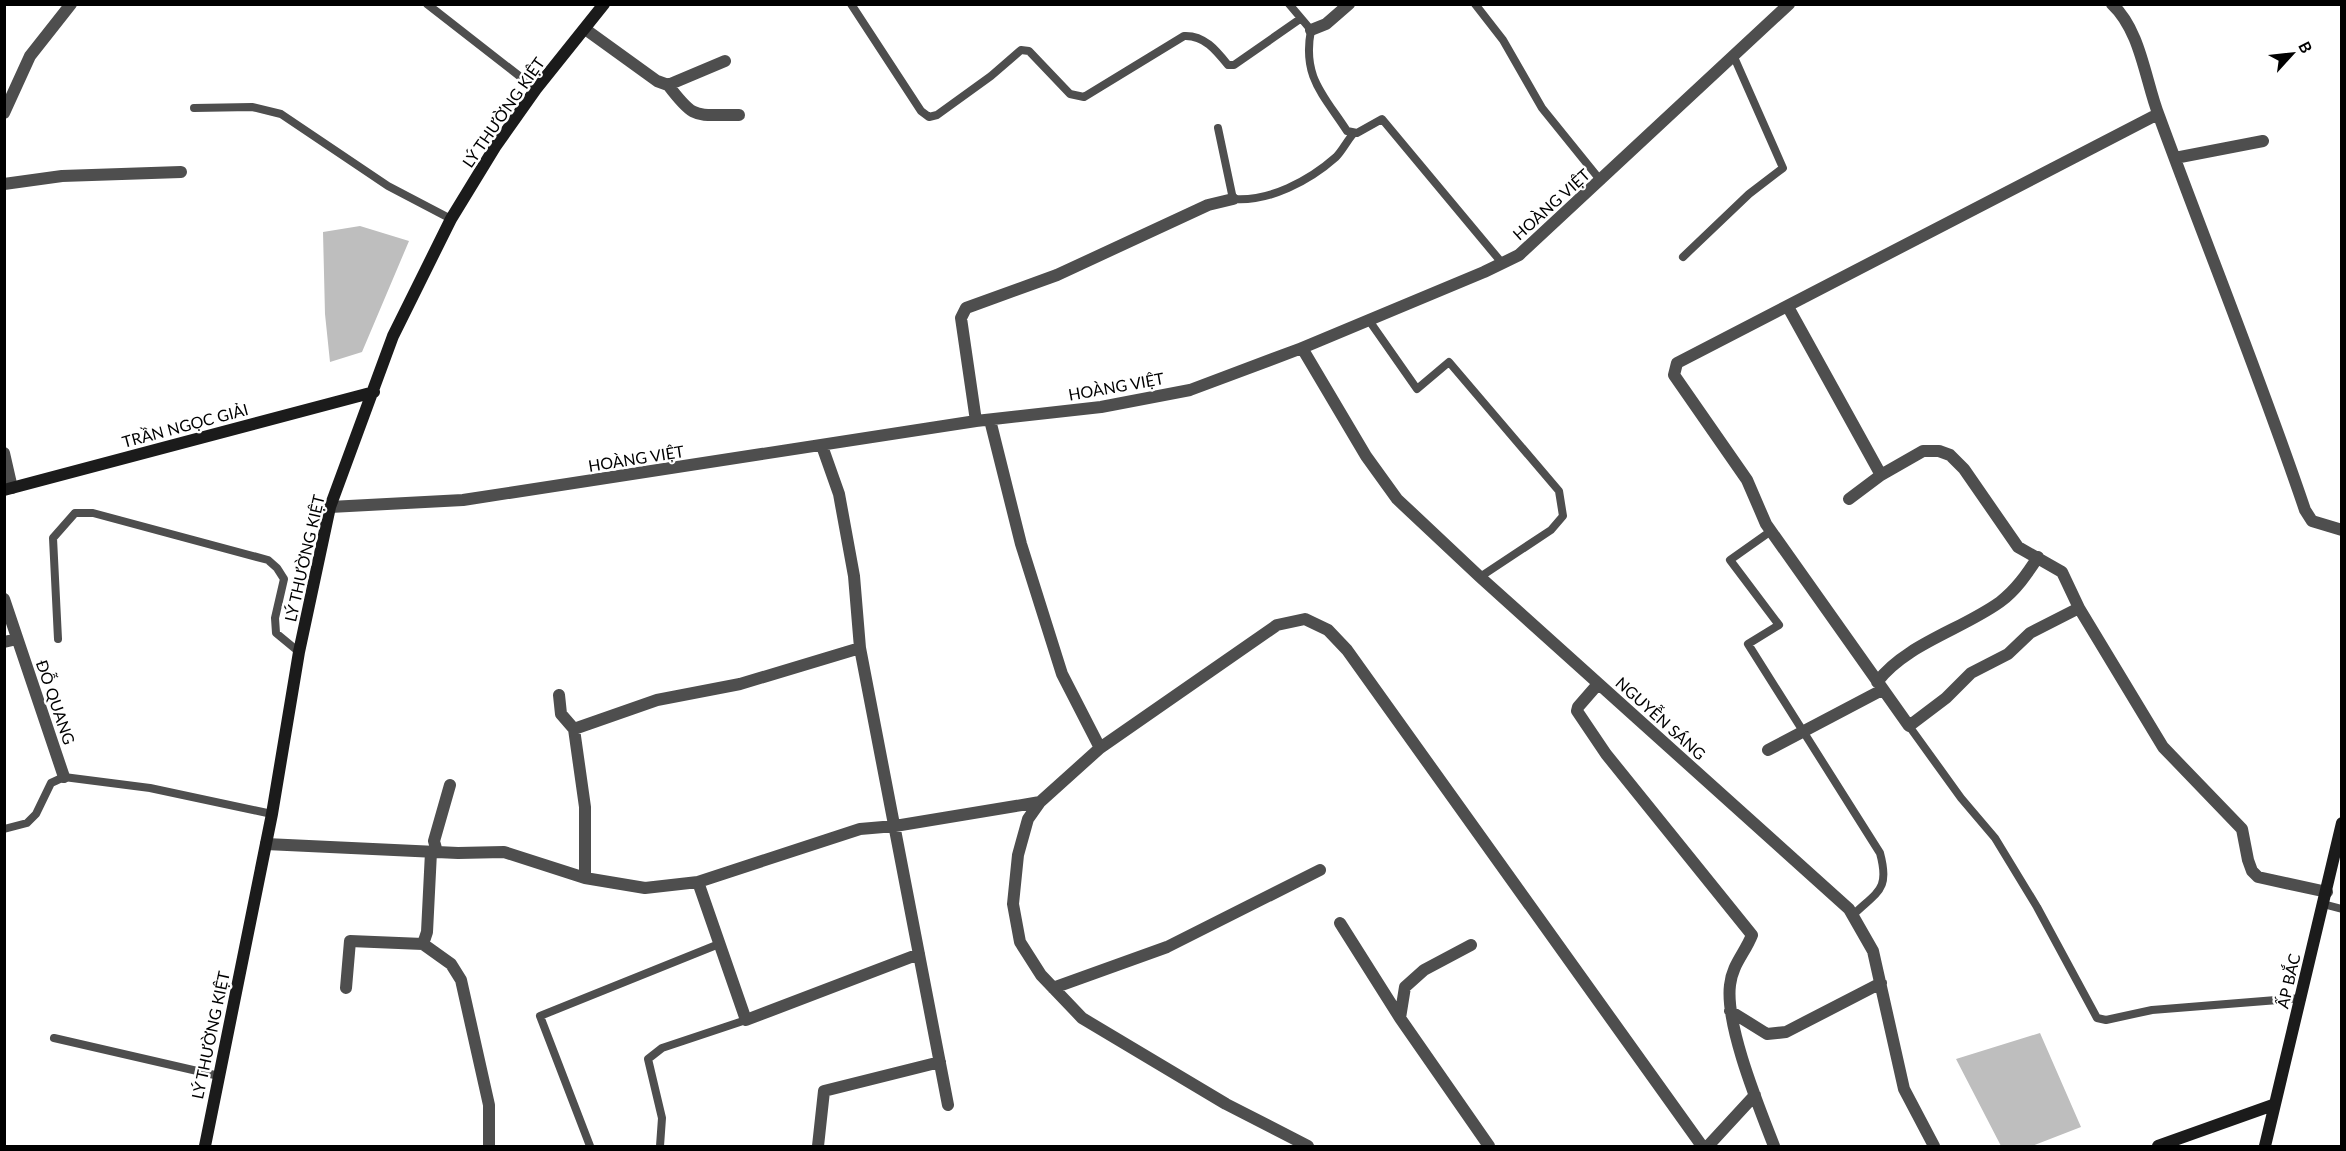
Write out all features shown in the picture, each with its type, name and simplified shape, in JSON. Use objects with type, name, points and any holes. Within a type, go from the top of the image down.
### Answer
[{"type":"street","points":[[4,113],[30,56],[71,4]]},
{"type":"street","name":"LÝ THƯỜNG KIỆT","points":[[205,1146],[272,814],[299,652],[330,507],[393,336],[451,219],[495,147],[536,89],[604,4]]},
{"type":"street","points":[[1311,30],[1326,24],[1350,4]]},
{"type":"street","name":"HOÀNG VIỆT","points":[[330,507],[463,500],[976,421],[1101,407],[1190,390],[1302,348],[1519,255],[1789,4]]},
{"type":"street","points":[[2117,6],[2127,19],[2158,114],[2274,419],[2305,510],[2312,522],[2342,530]]},
{"type":"street","points":[[585,28],[657,81],[668,85],[687,110],[695,114],[739,115]]},
{"type":"street","points":[[668,85],[725,61]]},
{"type":"street","points":[[2079,608],[2030,633],[2008,654],[1971,673],[1946,698],[1909,726],[1761,516],[1747,480],[1674,375],[1674,368],[1677,363],[2158,114]]},
{"type":"street","points":[[2175,158],[2263,141]]},
{"type":"street","points":[[4,184],[62,176],[181,172]]},
{"type":"street","points":[[976,421],[961,318],[966,308],[1057,275],[1208,205],[1233,199]]},
{"type":"street","points":[[1788,307],[1881,475]]},
{"type":"street","name":"NGUYỄN SÁNG","points":[[1302,348],[1366,456],[1397,499],[1853,915],[1873,951],[1904,1089],[1934,1146]]},
{"type":"street","name":"TRẦN NGỌC GIẢI","points":[[8,489],[374,392]]},
{"type":"street","points":[[990,420],[1022,544],[1062,674],[1101,748]]},
{"type":"street","points":[[822,446],[839,494],[854,576],[860,648],[948,1105]]},
{"type":"street","points":[[1849,499],[1881,475],[1923,451],[1939,451],[1950,455],[1964,469],[2018,547],[2062,572],[2079,608],[2163,747],[2242,829],[2252,871],[2258,877],[2325,898]]},
{"type":"street","points":[[4,453],[8,489]]},
{"type":"street","points":[[1768,750],[1880,686],[1891,665],[1999,602],[2025,578],[2038,557]]},
{"type":"street","name":"ĐỖ QUANG","points":[[4,598],[64,777]]},
{"type":"street","points":[[1308,1146],[1226,1104],[1082,1018],[1053,988],[1020,942],[1013,904],[1022,833],[1040,802],[1101,748],[1277,625],[1305,619],[1328,630],[1347,650],[1702,1146]]},
{"type":"street","points":[[4,642],[17,639]]},
{"type":"street","points":[[574,729],[657,700],[740,684],[860,648]]},
{"type":"street","points":[[1598,684],[1578,707],[1577,711],[1582,720],[1613,763],[1752,935],[1736,962],[1730,985],[1730,1011],[1755,1095],[1774,1146]]},
{"type":"street","points":[[559,695],[561,714],[574,729],[587,825],[585,879]]},
{"type":"street","points":[[423,944],[427,932],[434,841],[450,785]]},
{"type":"street","points":[[266,844],[434,852],[504,852],[585,879],[645,888],[698,882],[860,829],[895,826],[1040,802]]},
{"type":"street","name":"ẤP BẮC","points":[[2265,1146],[2342,823]]},
{"type":"street","points":[[1053,988],[1167,947],[1320,870]]},
{"type":"street","points":[[698,882],[746,1020],[919,954]]},
{"type":"street","points":[[1340,923],[1400,1018],[1489,1146]]},
{"type":"street","points":[[346,988],[350,941],[423,944],[451,964],[461,980],[489,1105],[489,1146]]},
{"type":"street","points":[[1400,1018],[1405,987],[1424,970],[1471,945]]},
{"type":"street","points":[[1730,1011],[1767,1034],[1786,1032],[1881,983]]},
{"type":"street","points":[[818,1146],[824,1091],[940,1062]]},
{"type":"street","points":[[1708,1146],[1755,1095]]},
{"type":"street","points":[[2158,1146],[2273,1105]]},
{"type":"lane","points":[[427,4],[536,89]]},
{"type":"lane","points":[[850,4],[921,111],[929,117],[937,115],[991,76],[1021,50],[1029,51],[1071,94],[1084,97],[1184,36],[1194,35],[1205,41],[1228,65],[1234,65],[1300,19]]},
{"type":"lane","points":[[1289,4],[1311,30],[1307,58],[1312,77],[1347,131],[1353,134]]},
{"type":"lane","points":[[1475,4],[1503,40],[1542,108],[1600,181]]},
{"type":"lane","points":[[1683,257],[1749,194],[1783,168],[1734,57]]},
{"type":"lane","points":[[194,108],[252,107],[281,114],[388,186],[451,219]]},
{"type":"lane","points":[[1218,128],[1233,199],[1252,200],[1290,187],[1337,156],[1353,134],[1376,120],[1382,119],[1416,163],[1502,263]]},
{"type":"lane","points":[[1368,320],[1417,389],[1449,362],[1559,491],[1563,516],[1551,530],[1480,577]]},
{"type":"lane","points":[[58,639],[53,538],[75,513],[93,513],[268,560],[277,567],[284,579],[275,618],[276,633],[299,652]]},
{"type":"lane","points":[[1771,531],[1730,560],[1779,625],[1748,644],[1880,853],[1886,874],[1883,886],[1853,915]]},
{"type":"lane","points":[[1909,726],[1961,798],[1995,838],[2037,907],[2097,1018],[2106,1020],[2152,1010],[2302,998]]},
{"type":"lane","points":[[4,830],[27,823],[36,813],[51,783],[64,777],[150,788],[272,814]]},
{"type":"lane","points":[[2325,898],[2342,909]]},
{"type":"lane","points":[[590,1146],[540,1016],[719,944]]},
{"type":"lane","points":[[660,1146],[662,1118],[648,1059],[662,1048],[746,1020]]},
{"type":"lane","points":[[54,1038],[219,1076]]},
{"type":"building","points":[[360,226],[409,241],[362,352],[330,362],[325,314],[323,232]]},
{"type":"building","points":[[2040,1033],[2081,1127],[2032,1146],[2001,1146],[1956,1059]]}]
